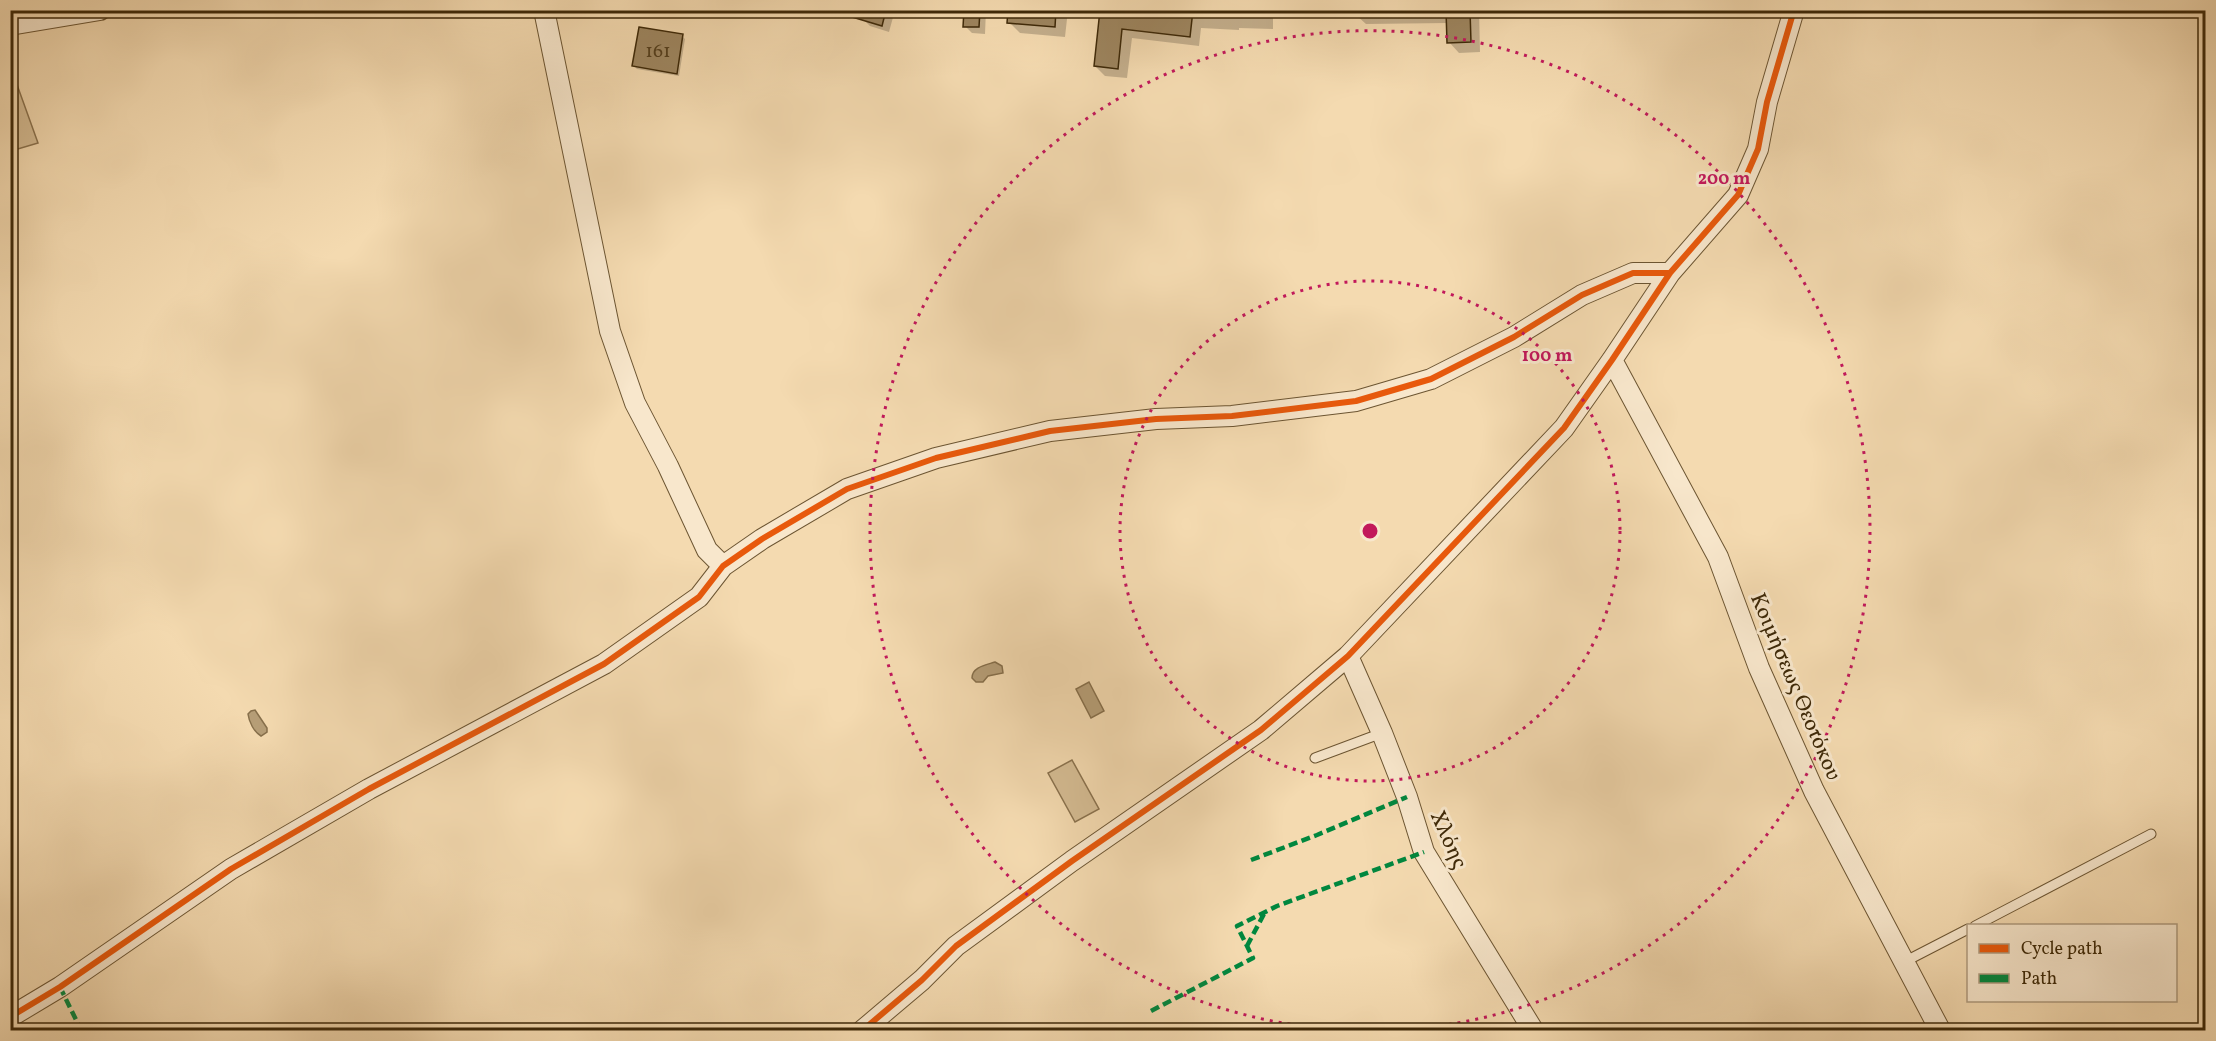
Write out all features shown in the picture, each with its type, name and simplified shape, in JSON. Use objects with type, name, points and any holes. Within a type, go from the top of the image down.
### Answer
[{"type":"street","points":[[10,25],[100,10]]},
{"type":"street","points":[[544,10],[610,331],[635,403],[668,466],[707,550],[723,566]]},
{"type":"street","points":[[862,1030],[922,980],[956,946],[1072,861],[1261,730],[1348,656],[1564,428],[1670,273],[1715,223],[1743,186],[1758,149],[1767,102],[1794,10]]},
{"type":"street","points":[[10,1017],[60,987],[231,869],[369,789],[604,664],[699,597],[723,566],[762,539],[847,489],[936,458],[1050,431],[1156,419],[1232,416],[1356,401],[1431,379],[1514,337],[1582,295],[1633,273],[1670,273]]},
{"type":"street","name":"Κοιμήσεως Θεοτόκου","points":[[1612,360],[1718,557],[1760,668],[1814,790],[1940,1030]]},
{"type":"street","name":"Χλόης","points":[[1348,656],[1407,796],[1424,852],[1533,1030]]},
{"type":"lane","points":[[1315,758],[1382,734]]},
{"type":"lane","points":[[1979,924],[2151,834]]},
{"type":"lane","points":[[1904,962],[1967,930]]},
{"type":"shaded area","points":[[11,68],[38,143],[10,151]]},
{"type":"shaded area","points":[[995,662],[1002,666],[1003,673],[988,676],[983,682],[976,682],[972,678],[974,671]]},
{"type":"shaded area","points":[[1089,682],[1104,711],[1091,718],[1076,689]]},
{"type":"shaded area","points":[[255,710],[267,728],[267,732],[261,736],[254,729],[248,714]]},
{"type":"shaded area","points":[[1072,760],[1099,809],[1075,822],[1048,773]]},
{"type":"building","points":[[843,10],[886,10],[882,26],[842,14]]},
{"type":"building","points":[[964,10],[980,10],[979,27],[963,27]]},
{"type":"building","points":[[1008,10],[1056,10],[1055,27],[1007,23]]},
{"type":"building","points":[[1100,10],[1145,16],[1146,10],[1193,10],[1190,37],[1122,29],[1118,69],[1094,66]]},
{"type":"building","points":[[1446,10],[1470,10],[1471,42],[1447,43]]},
{"type":"building","points":[[639,27],[683,34],[677,74],[632,66]]},
{"type":"marked path","points":[[1251,860],[1407,797]]},
{"type":"marked path","points":[[1151,1011],[1253,958],[1237,926],[1277,906],[1424,852]]},
{"type":"marked path","points":[[1247,946],[1265,912]]},
{"type":"marked path","points":[[60,987],[81,1030]]},
{"type":"cycle path","points":[[863,1030],[922,980],[956,946],[1072,861],[1261,730],[1348,656],[1564,428],[1670,273],[1738,195],[1758,149],[1767,102],[1794,10]]},
{"type":"cycle path","points":[[10,1017],[60,987],[231,869],[369,789],[604,664],[699,597],[723,566],[762,539],[847,489],[936,458],[1050,431],[1156,419],[1232,416],[1356,401],[1431,379],[1514,337],[1582,295],[1633,273],[1670,273]]}]
